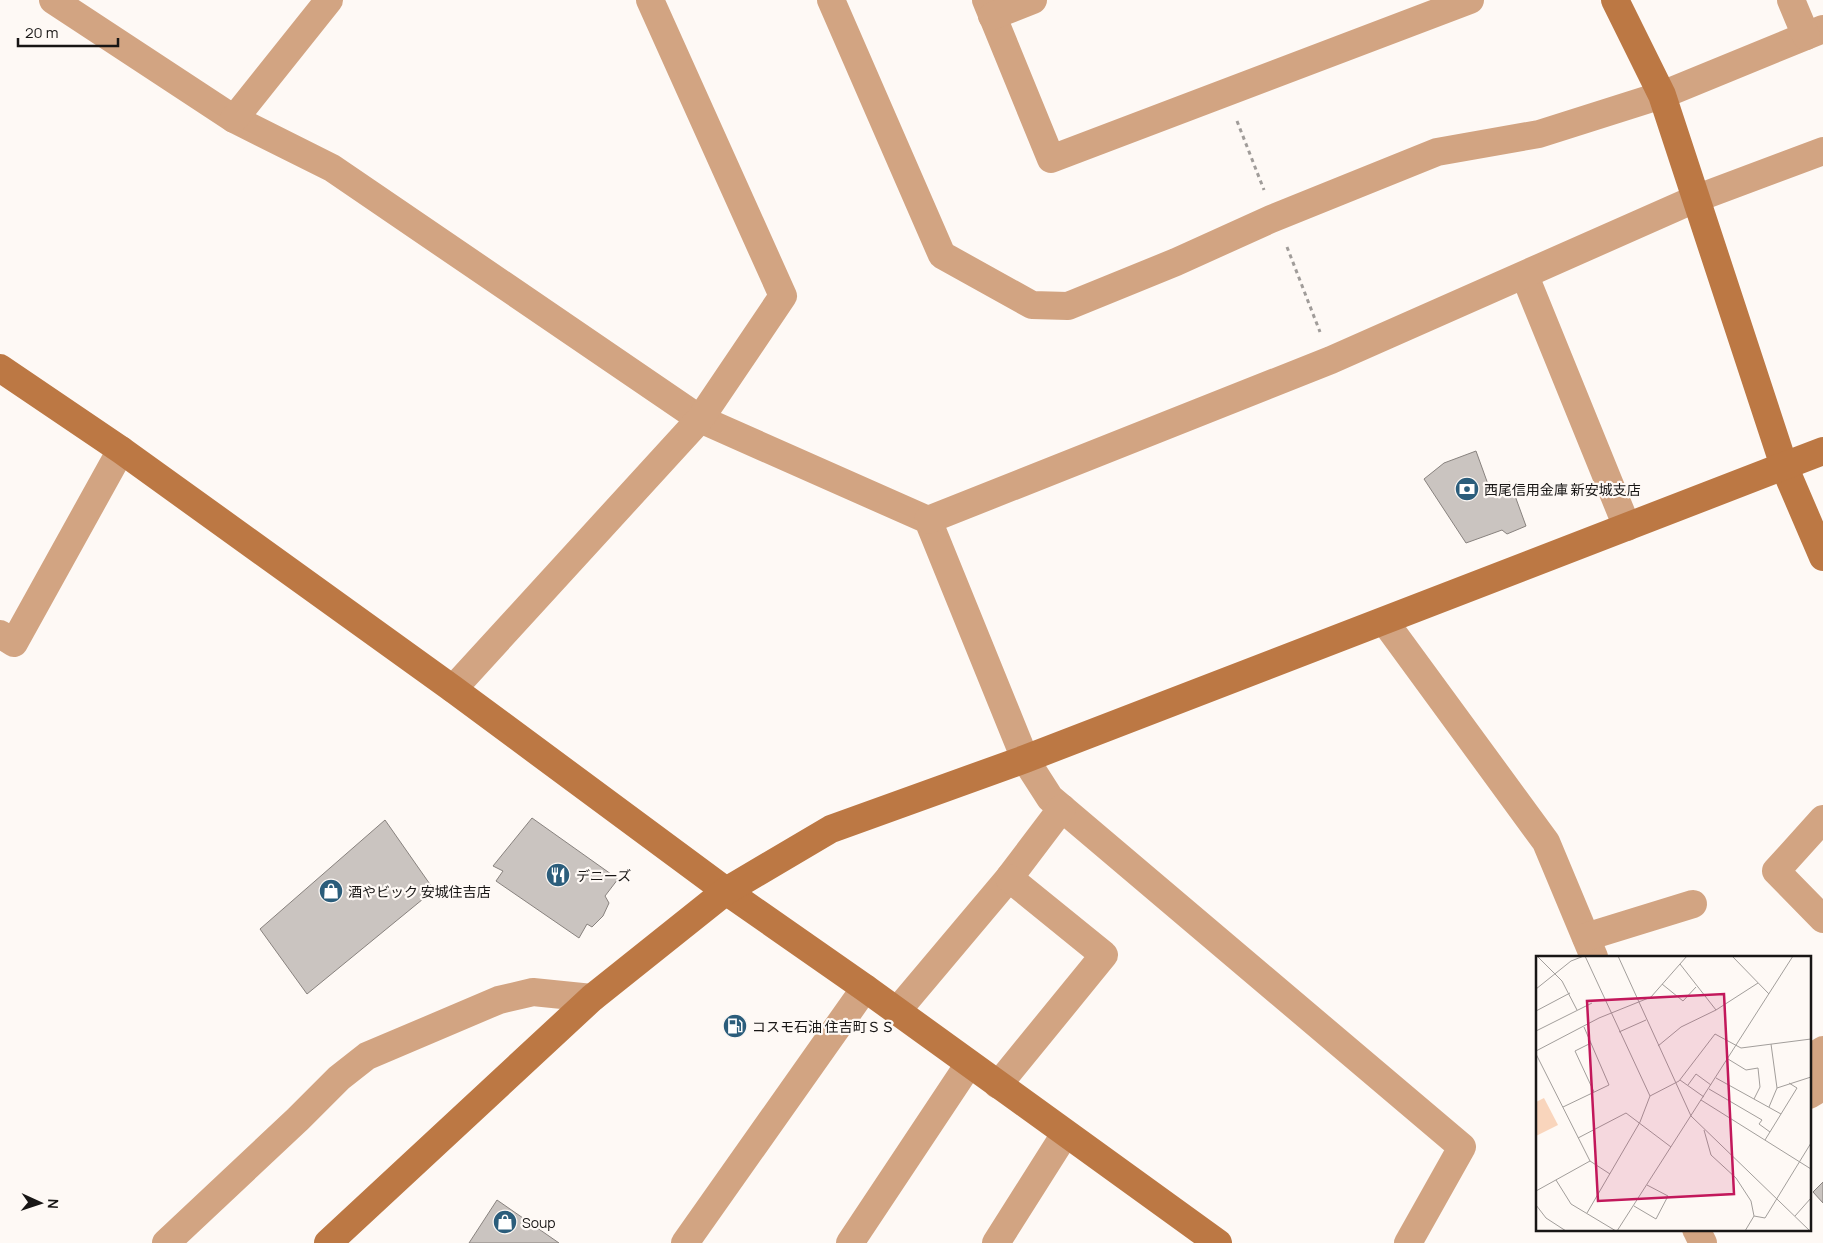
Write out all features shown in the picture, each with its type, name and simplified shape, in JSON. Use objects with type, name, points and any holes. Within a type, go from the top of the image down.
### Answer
[{"type":"street","points":[[53,0],[234,119],[332,168],[700,419],[928,520],[1025,759],[1050,798],[1462,1147],[1408,1243]]},
{"type":"street","points":[[234,119],[329,0]]},
{"type":"street","points":[[453,690],[700,419],[783,296],[650,0]]},
{"type":"street","points":[[831,0],[942,255],[1032,305],[1068,306],[1176,262],[1270,220],[1437,152],[1539,134],[1662,95],[1814,32],[1791,0]]},
{"type":"street","points":[[1033,0],[989,8],[1051,159],[1440,6],[1470,0]]},
{"type":"street","points":[[1615,0],[1662,95],[1784,466],[1823,557]]},
{"type":"street","points":[[928,520],[1331,360],[1525,276],[1695,199],[1823,151]]},
{"type":"street","points":[[1525,276],[1627,527]]},
{"type":"street","points":[[0,368],[121,450],[453,690],[726,891],[865,988],[998,1086],[1218,1243]]},
{"type":"street","points":[[0,634],[14,643],[121,450]]},
{"type":"street","points":[[328,1243],[592,998],[726,891],[831,829],[1025,759],[1385,622],[1823,450]]},
{"type":"street","points":[[1385,622],[1546,842],[1590,947],[1693,904]]},
{"type":"street","points":[[897,1011],[1009,878],[1062,808]]},
{"type":"street","points":[[1823,819],[1776,871],[1823,919]]},
{"type":"street","points":[[998,1086],[1104,955],[1009,878]]},
{"type":"street","points":[[685,1243],[865,988]]},
{"type":"street","points":[[166,1243],[291,1126],[339,1078],[367,1056],[500,1000],[533,992],[592,998]]},
{"type":"street","points":[[1810,1094],[1814,1092],[1815,1055],[1823,1050]]},
{"type":"street","points":[[850,1243],[969,1064]]},
{"type":"street","points":[[996,1243],[1065,1134]]},
{"type":"street","points":[[1696,1230],[1703,1243]]},
{"type":"building","points":[[1476,451],[1489,487],[1510,482],[1526,526],[1507,534],[1502,530],[1466,543],[1424,479],[1444,463]]},
{"type":"building","points":[[532,818],[618,879],[605,896],[609,903],[603,916],[592,927],[587,924],[579,938],[496,881],[503,871],[493,866]]},
{"type":"building","points":[[385,820],[434,890],[307,994],[260,929]]},
{"type":"building","points":[[1823,1182],[1823,1203],[1813,1192]]},
{"type":"building","name":"Soup","points":[[497,1200],[559,1243],[469,1243]]},
{"type":"place","name":"西尾信用金庫 新安城支店","points":[[1467,489]]},
{"type":"place","name":"デニーズ","points":[[558,875]]},
{"type":"place","name":"酒やビック 安城住吉店","points":[[331,891]]},
{"type":"place","name":"コスモ石油 住吉町ＳＳ","points":[[735,1026]]},
{"type":"place","name":"Soup","points":[[505,1222]]}]
